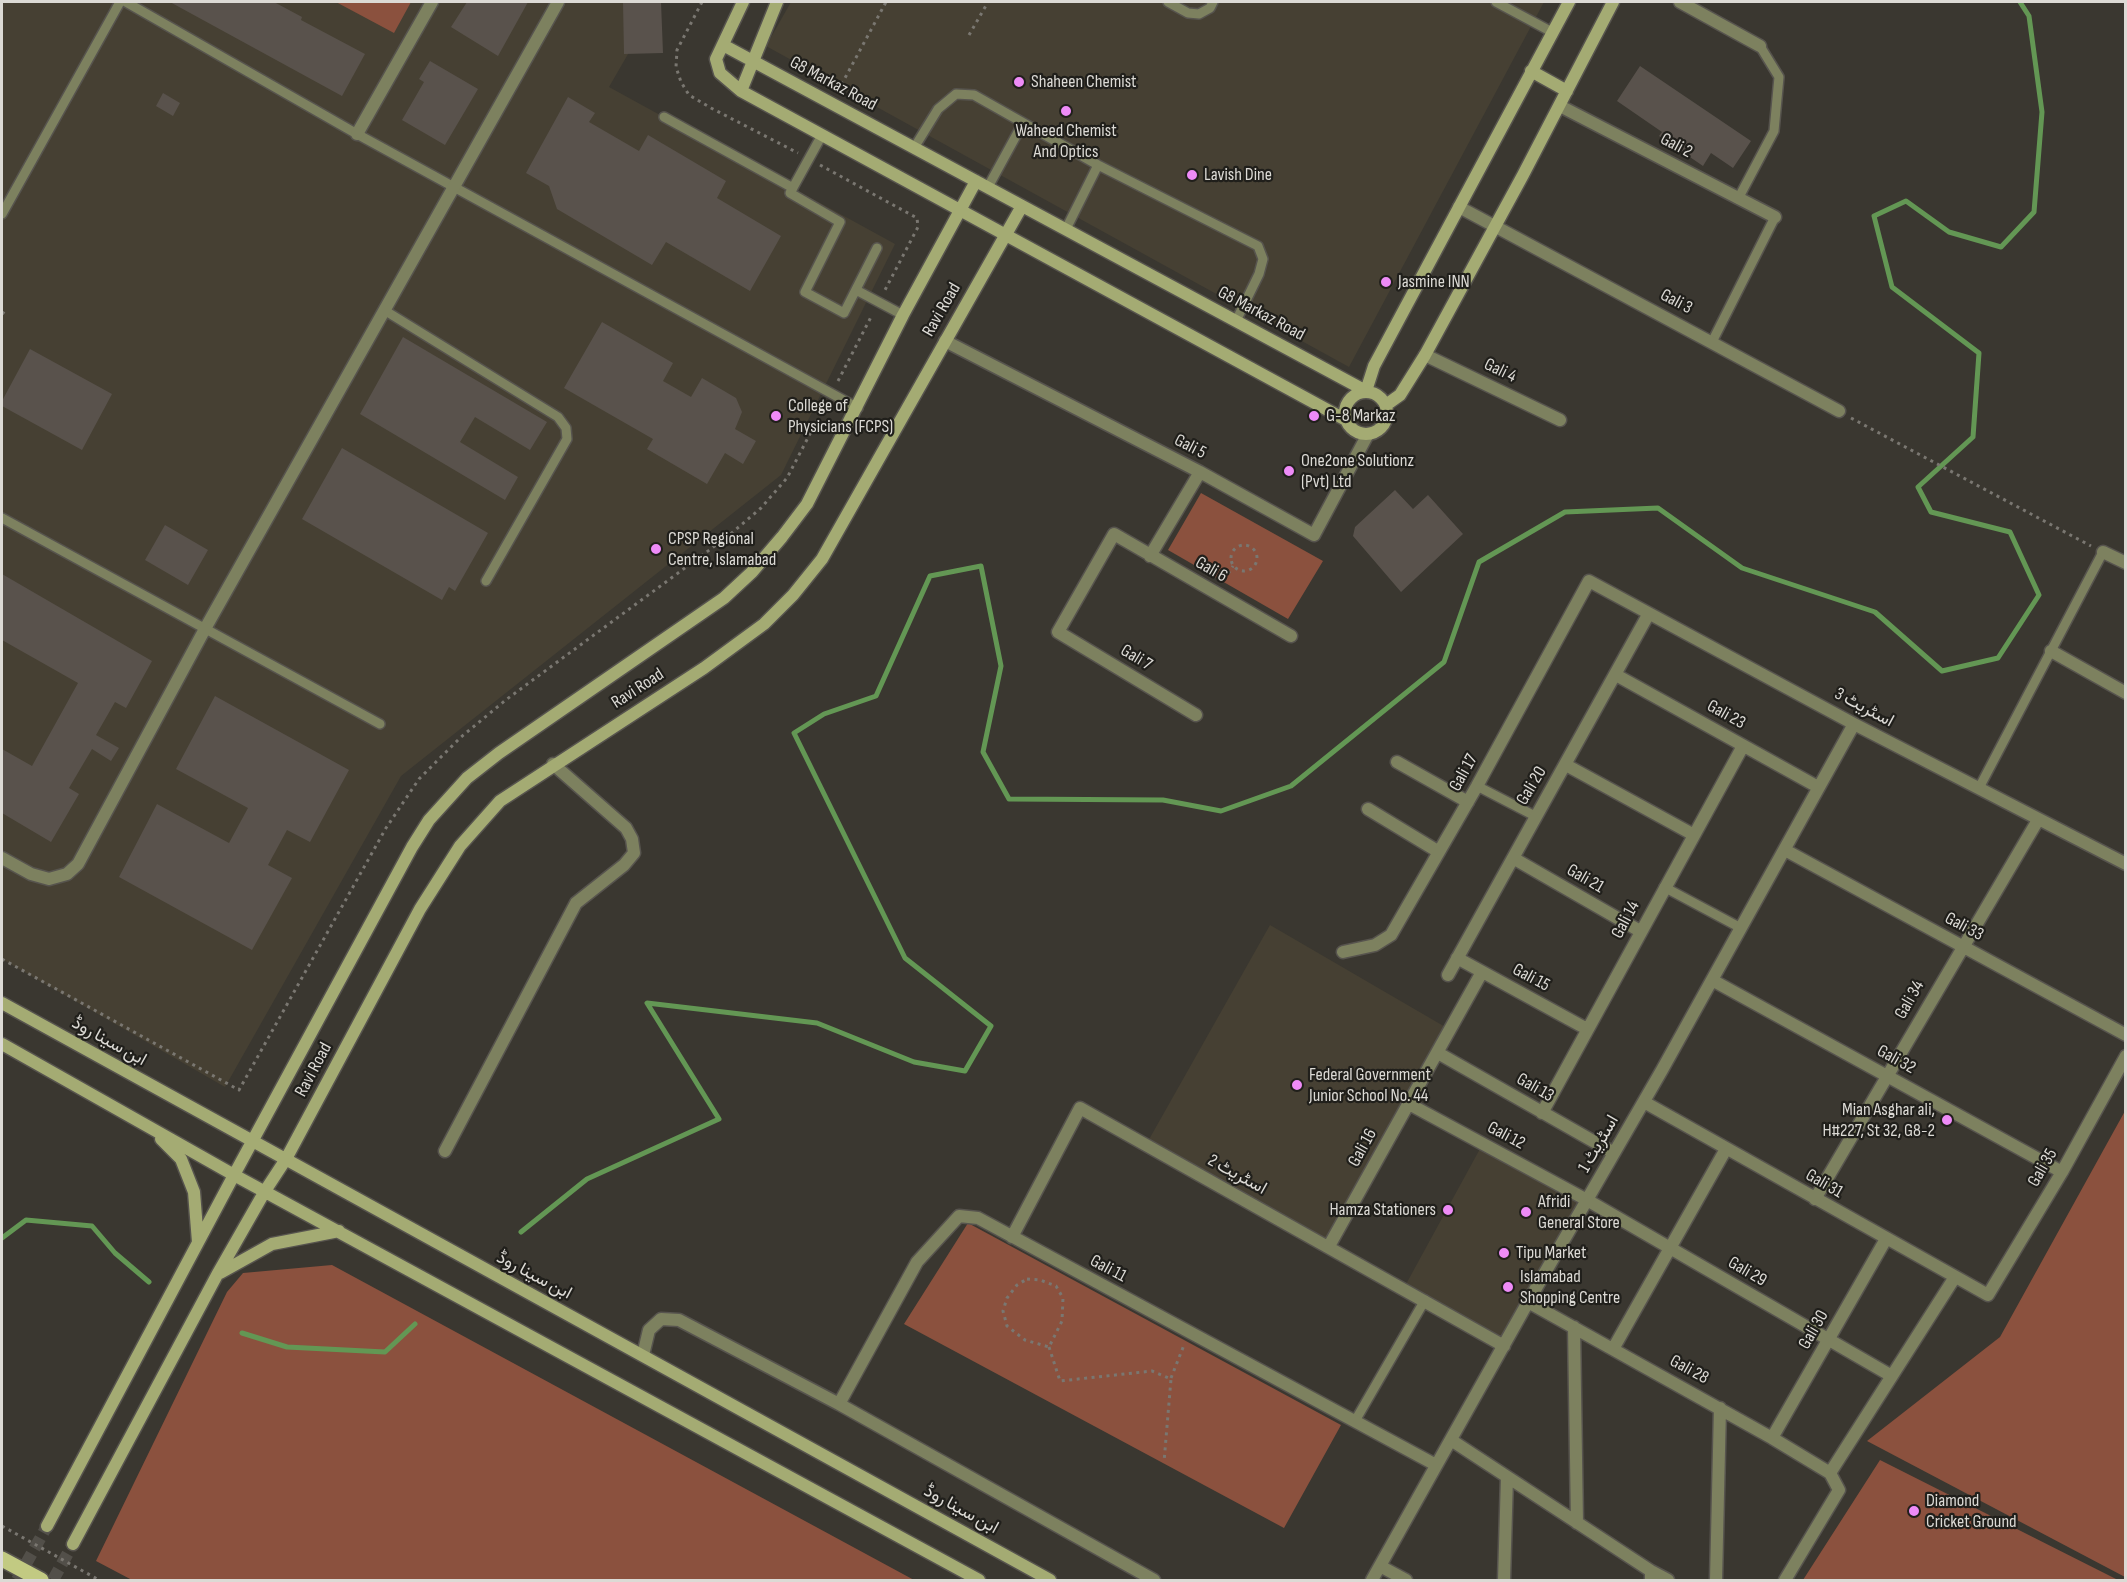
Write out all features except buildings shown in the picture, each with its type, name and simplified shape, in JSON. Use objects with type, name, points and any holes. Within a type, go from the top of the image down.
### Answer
[{"type":"main road","points":[[2,1558],[41,1581]]},
{"type":"street","points":[[357,134],[432,2]]},
{"type":"street","points":[[2,858],[32,874],[49,879],[67,874],[78,864],[206,627],[558,2]]},
{"type":"street","points":[[743,2],[716,59],[717,66],[726,80],[741,91],[1346,420]]},
{"type":"street","points":[[741,91],[777,2]]},
{"type":"street","points":[[1366,391],[1374,366],[1569,2]]},
{"type":"street","points":[[1386,405],[1400,395],[1425,355],[1560,106],[1613,2]]},
{"type":"street","points":[[1680,2],[1760,46]]},
{"type":"street","name":"G8 Markaz Road","points":[[723,45],[1366,391]]},
{"type":"street","points":[[1531,71],[1567,91]]},
{"type":"street","name":"Gali 2","points":[[1560,106],[1775,217]]},
{"type":"street","name":"Ravi Road","points":[[47,1526],[234,1175],[254,1142],[412,847],[429,820],[467,778],[499,753],[724,598],[752,572],[807,504],[858,408],[903,315],[976,181]]},
{"type":"street","name":"Ravi Road","points":[[73,1544],[217,1275],[264,1191],[286,1159],[420,909],[460,846],[500,801],[553,764],[704,668],[764,624],[793,595],[822,559],[1022,206]]},
{"type":"street","name":"Gali 3","points":[[1459,207],[1839,411]]},
{"type":"street","name":"Gali 5","points":[[945,341],[1200,472],[1314,535],[1368,434]]},
{"type":"street","name":"Gali 4","points":[[1425,355],[1560,420]]},
{"type":"street","points":[[1366,391],[1379,395],[1386,405],[1385,422],[1381,428],[1368,434],[1354,431],[1344,413],[1348,400],[1359,392],[1366,391]]},
{"type":"street","points":[[1150,556],[1200,472]]},
{"type":"street","name":"Gali 6","points":[[1058,632],[1114,534],[1291,636]]},
{"type":"street","points":[[2103,552],[2126,563]]},
{"type":"street","name":"اسٹریٹ 3","points":[[1588,581],[1854,724],[2126,864]]},
{"type":"street","name":"Gali 17","points":[[1343,952],[1375,945],[1391,935],[1478,786],[1588,581]]},
{"type":"street","name":"Gali 20","points":[[1448,975],[1648,615]]},
{"type":"street","name":"Gali 7","points":[[1058,632],[1196,715]]},
{"type":"street","points":[[2051,651],[2126,693]]},
{"type":"street","name":"Gali 23","points":[[1616,675],[1818,787]]},
{"type":"street","name":"اسٹریٹ 1","points":[[1372,1581],[1528,1302],[1644,1102],[1739,927],[1785,850],[1854,724]]},
{"type":"street","name":"Gali 14","points":[[1542,1113],[1743,746]]},
{"type":"street","points":[[1397,762],[1468,802]]},
{"type":"street","points":[[445,1151],[576,903],[624,865],[634,853],[632,839],[626,828],[553,764]]},
{"type":"street","points":[[1566,765],[1694,835]]},
{"type":"street","points":[[1368,810],[1439,852]]},
{"type":"street","name":"Gali 34","points":[[1815,1199],[2038,820]]},
{"type":"street","name":"Gali 33","points":[[1785,850],[2126,1035]]},
{"type":"street","name":"Gali 21","points":[[1513,858],[1640,931]]},
{"type":"street","name":"Gali 15","points":[[1457,958],[1587,1029]]},
{"type":"street","name":"Gali 16","points":[[1329,1246],[1482,972]]},
{"type":"street","name":"Gali 32","points":[[1712,980],[2062,1172]]},
{"type":"street","name":"ابن سینا روڈ","points":[[2,1003],[1050,1581]]},
{"type":"street","points":[[2,1044],[234,1175],[979,1581]]},
{"type":"street","name":"Gali 13","points":[[1438,1053],[1614,1154]]},
{"type":"street","name":"Gali 35","points":[[1988,1295],[2062,1172],[2126,1056]]},
{"type":"street","name":"Gali 31","points":[[1644,1102],[1988,1295]]},
{"type":"street","name":"Gali 12","points":[[1408,1104],[1587,1200]]},
{"type":"street","name":"اسٹریٹ 2","points":[[1012,1238],[1080,1108],[1504,1346]]},
{"type":"street","points":[[151,1128],[181,1159],[194,1192],[198,1244]]},
{"type":"street","points":[[1613,1349],[1726,1149]]},
{"type":"street","name":"Gali 29","points":[[1587,1200],[1890,1375]]},
{"type":"street","name":"Gali 11","points":[[839,1404],[917,1262],[959,1216],[978,1218],[1436,1465]]},
{"type":"street","points":[[217,1275],[272,1244],[339,1231]]},
{"type":"street","name":"Gali 30","points":[[1772,1438],[1886,1239]]},
{"type":"street","points":[[1785,1581],[1839,1490],[1830,1473],[1954,1276]]},
{"type":"street","name":"Gali 28","points":[[1528,1302],[1720,1408],[1830,1473]]},
{"type":"street","points":[[643,1355],[649,1330],[661,1319],[679,1320],[839,1404],[1154,1581]]},
{"type":"street","points":[[1574,1327],[1577,1522]]},
{"type":"street","points":[[1716,1581],[1720,1408]]},
{"type":"street","points":[[1450,1440],[1577,1522],[1651,1576],[1668,1581]]},
{"type":"street","points":[[1504,1581],[1507,1477]]},
{"type":"street","points":[[1380,1566],[1406,1581]]},
{"type":"lane","points":[[2,214],[120,2]]},
{"type":"lane","points":[[126,2],[357,134],[830,395],[858,408]]},
{"type":"lane","points":[[1168,2],[1188,13],[1199,14],[1210,8],[1214,2]]},
{"type":"lane","points":[[1496,2],[1552,32]]},
{"type":"lane","points":[[1738,199],[1774,131],[1779,76],[1760,46]]},
{"type":"lane","points":[[914,148],[938,110],[956,94],[974,95],[1098,165],[1258,246],[1263,259],[1236,321]]},
{"type":"lane","points":[[664,117],[793,188]]},
{"type":"lane","points":[[988,187],[1023,123]]},
{"type":"lane","points":[[822,135],[790,193],[840,222],[805,292],[844,313],[877,248]]},
{"type":"lane","points":[[1066,230],[1098,165]]},
{"type":"lane","points":[[1712,342],[1775,217]]},
{"type":"lane","points":[[856,290],[903,315]]},
{"type":"lane","points":[[384,310],[558,417],[566,428],[567,439],[486,581]]},
{"type":"lane","points":[[2,518],[206,627],[380,724]]},
{"type":"lane","points":[[1979,788],[2103,552]]},
{"type":"lane","points":[[1478,786],[1535,816]]},
{"type":"lane","points":[[1664,887],[1739,927]]},
{"type":"lane","points":[[1355,1421],[1425,1300]]},
{"type":"path","points":[[2,959],[239,1090],[386,828],[419,779],[461,737],[507,699],[727,537],[761,508],[787,478],[918,227],[917,218],[689,95],[676,67],[677,50],[702,2]]},
{"type":"path","points":[[831,103],[886,2]]},
{"type":"path","points":[[969,35],[988,2]]},
{"type":"path","points":[[2,312],[6,315]]},
{"type":"path","points":[[1839,411],[2103,552]]},
{"type":"path","points":[[1245,544],[1253,548],[1257,556],[1253,568],[1241,571],[1233,566],[1230,558],[1233,549],[1245,544]]},
{"type":"path","points":[[1223,582],[1233,566]]},
{"type":"path","points":[[1049,1347],[1025,1340],[1007,1326],[1003,1311],[1007,1298],[1017,1285],[1027,1279],[1040,1280],[1056,1286],[1063,1298],[1062,1321],[1049,1347],[1060,1381],[1152,1371],[1171,1378]]},
{"type":"path","points":[[1164,1462],[1171,1378],[1188,1332]]},
{"type":"path","points":[[2,1526],[99,1581]]},
{"type":"shaded area","points":[[2,2],[658,2],[609,87],[895,244],[781,475],[401,776],[225,1087],[2,959]]},
{"type":"shaded area","points":[[336,2],[411,2],[394,33]]},
{"type":"shaded area","points":[[791,2],[1544,2],[1349,367],[766,46]]},
{"type":"shaded area","points":[[1201,493],[1323,561],[1288,619],[1168,550]]},
{"type":"shaded area","name":"Federal Government Junior School No. 44","points":[[1270,925],[1447,1028],[1326,1240],[1147,1143]]},
{"type":"shaded area","points":[[2125,1111],[2125,1577],[1867,1441],[2000,1337]]},
{"type":"shaded area","name":"Tipu Market","points":[[1481,1147],[1583,1203],[1501,1340],[1405,1286]]},
{"type":"shaded area","points":[[968,1223],[1341,1425],[1284,1528],[904,1324]]},
{"type":"shaded area","points":[[332,1265],[914,1580],[132,1580],[96,1561],[227,1292],[243,1273]]},
{"type":"shaded area","name":"Diamond Cricket Ground","points":[[1880,1460],[2118,1580],[1803,1580]]},
{"type":"waterway","points":[[521,1232],[587,1179],[719,1119],[647,1003],[817,1023],[914,1062],[965,1071],[991,1026],[905,958],[794,733],[824,714],[876,696],[930,576],[981,566],[1001,666],[983,752],[1009,799],[1163,800],[1221,811],[1291,786],[1444,662],[1479,562],[1565,512],[1658,508],[1742,568],[1875,612],[1942,671],[1998,658],[2039,595],[2010,532],[1931,512],[1918,487],[1973,437],[1979,353],[1892,287],[1874,216],[1906,201],[1949,232],[2001,247],[2034,212],[2042,112],[2029,16],[2020,2]]},
{"type":"waterway","points":[[2,1238],[26,1220],[92,1226],[115,1253],[149,1282]]},
{"type":"waterway","points":[[242,1333],[287,1347],[385,1352],[415,1324]]},
{"type":"tunnel","points":[[17,1580],[47,1526]]},
{"type":"tunnel","points":[[53,1580],[73,1544]]},
{"type":"place","name":"Shaheen Chemist","points":[[1019,82]]},
{"type":"place","name":"Waheed Chemist And Optics","points":[[1066,111]]},
{"type":"place","name":"Lavish Dine","points":[[1192,175]]},
{"type":"place","name":"Jasmine INN","points":[[1386,282]]},
{"type":"place","name":"College of Physicians (FCPS)","points":[[776,416]]},
{"type":"place","name":"G-8 Markaz","points":[[1314,416]]},
{"type":"place","name":"One2one Solutionz (Pvt) Ltd","points":[[1289,471]]},
{"type":"place","name":"CPSP Regional Centre, Islamabad","points":[[656,549]]},
{"type":"place","name":"Federal Government Junior School No. 44","points":[[1297,1085]]},
{"type":"place","name":"Mian Asghar ali, H#227, St 32, G8-2","points":[[1947,1120]]},
{"type":"place","name":"Hamza Stationers","points":[[1448,1210]]},
{"type":"place","name":"Afridi General Store","points":[[1526,1212]]},
{"type":"place","name":"Tipu Market","points":[[1504,1253]]},
{"type":"place","name":"Islamabad Shopping Centre","points":[[1508,1287]]},
{"type":"place","name":"Diamond Cricket Ground","points":[[1914,1511]]}]
